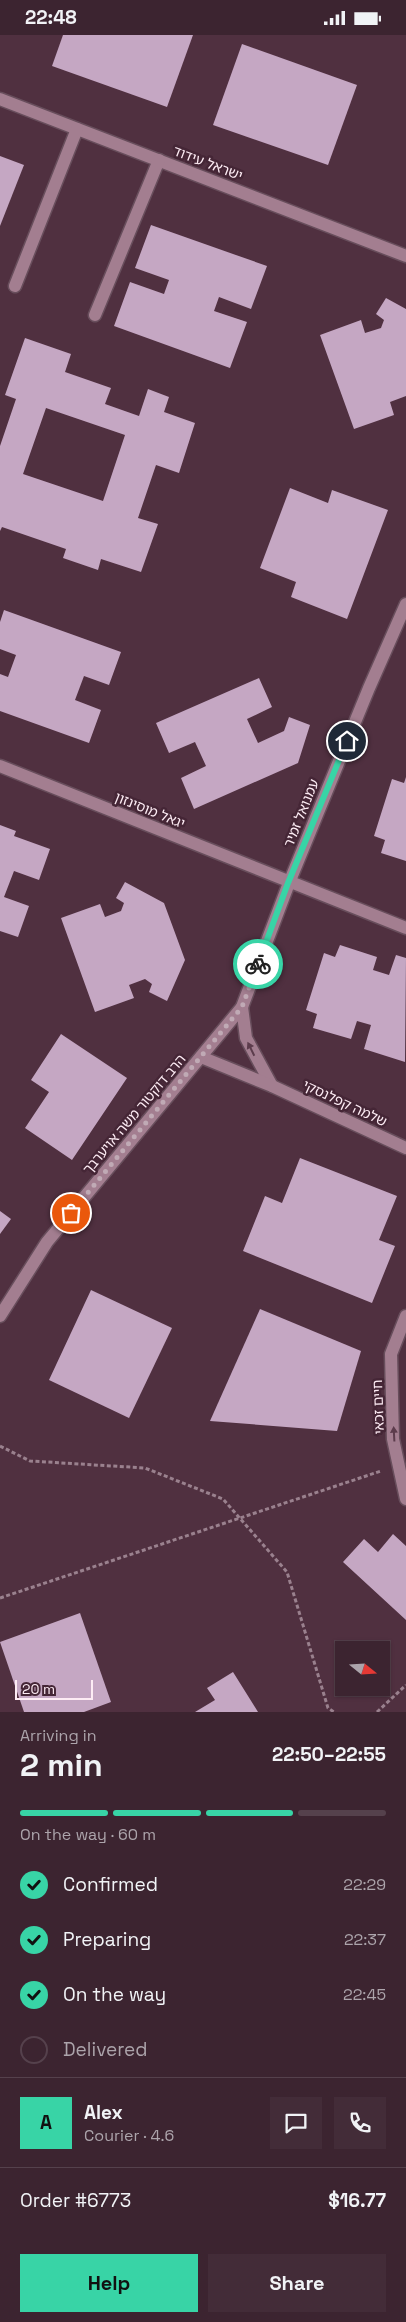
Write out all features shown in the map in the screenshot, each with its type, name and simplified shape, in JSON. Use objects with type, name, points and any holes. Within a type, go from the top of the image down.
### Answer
[{"type":"street","name":"ישראל עידוד","points":[[0,99],[406,256]]},
{"type":"street","points":[[15,286],[77,129]]},
{"type":"street","points":[[95,315],[159,160]]},
{"type":"street","name":"עמנואל זמיר","points":[[242,1007],[288,883],[406,604]]},
{"type":"street","name":"יגאל מוסינזון","points":[[0,766],[406,929]]},
{"type":"street","points":[[242,1007],[247,1041],[272,1086]]},
{"type":"street","name":"הרב דוקטור משה אויערבך","points":[[0,1316],[47,1241],[242,1007]]},
{"type":"street","name":"שלמה קפלנסקי","points":[[201,1057],[272,1086],[406,1148]]},
{"type":"street","name":"חיים זכאי","points":[[406,1316],[391,1354],[394,1439],[406,1499]]},
{"type":"path","points":[[0,1446],[30,1461],[145,1468],[223,1499],[287,1571],[328,1708],[334,1712]]},
{"type":"path","points":[[0,1598],[382,1471]]},
{"type":"path","points":[[377,1712],[406,1685]]},
{"type":"building","points":[[63,35],[193,35],[167,107],[52,66]]},
{"type":"building","points":[[242,44],[357,85],[328,165],[213,125]]},
{"type":"building","points":[[0,156],[24,165],[0,226]]},
{"type":"building","points":[[151,225],[267,266],[251,309],[219,297],[214,311],[247,322],[230,368],[114,326],[130,282],[164,294],[169,280],[135,268]]},
{"type":"building","points":[[386,298],[406,309],[406,396],[390,402],[394,415],[354,429],[320,335],[361,320],[365,333],[381,328],[384,320],[376,314]]},
{"type":"building","points":[[25,338],[71,354],[65,372],[111,388],[105,404],[139,416],[148,389],[169,397],[164,412],[195,423],[179,473],[156,465],[138,518],[158,524],[141,572],[101,559],[98,570],[63,558],[66,549],[2,527],[0,531],[0,446],[16,399],[5,395]],"holes":[[[46,408],[125,435],[103,501],[23,474]]]},
{"type":"building","points":[[290,488],[328,503],[332,490],[388,510],[347,619],[291,597],[296,582],[260,568]]},
{"type":"building","points":[[4,610],[121,652],[109,685],[84,676],[75,700],[101,710],[89,743],[0,711],[0,674],[8,677],[16,655],[0,649],[0,622]]},
{"type":"building","points":[[259,678],[272,707],[247,719],[258,743],[284,731],[289,717],[310,725],[298,763],[194,809],[181,778],[206,766],[195,742],[169,753],[156,723]]},
{"type":"building","points":[[406,777],[406,861],[381,853],[385,840],[374,836],[392,779],[404,783]]},
{"type":"building","points":[[0,825],[16,831],[14,836],[50,849],[39,880],[14,871],[4,897],[29,906],[18,937],[0,931]]},
{"type":"building","points":[[125,882],[164,903],[185,960],[167,1001],[149,992],[152,984],[145,979],[129,985],[134,998],[95,1012],[61,918],[100,904],[105,917],[121,911],[124,903],[116,898]]},
{"type":"building","points":[[340,945],[377,957],[373,970],[389,975],[396,955],[406,958],[405,1062],[364,1049],[371,1025],[357,1021],[351,1039],[313,1028],[317,1014],[306,1010],[324,953],[335,957]]},
{"type":"building","points":[[61,1034],[127,1078],[72,1160],[25,1128],[49,1092],[31,1080]]},
{"type":"building","points":[[300,1158],[397,1196],[379,1240],[395,1246],[372,1303],[243,1251],[265,1196],[282,1203]]},
{"type":"building","points":[[0,1211],[11,1219],[0,1234]]},
{"type":"building","points":[[91,1290],[172,1328],[129,1418],[49,1380]]},
{"type":"building","points":[[260,1309],[361,1351],[337,1431],[210,1421]]},
{"type":"building","points":[[393,1534],[406,1546],[406,1620],[343,1562],[364,1539],[378,1552]]},
{"type":"building","points":[[80,1613],[111,1702],[84,1712],[24,1712],[0,1642]]},
{"type":"building","points":[[233,1672],[258,1712],[195,1712],[215,1700],[207,1688]]},
{"type":"way so far","points":[[71,1213],[242,1007],[258,964]]},
{"type":"route","points":[[258,964],[288,883],[347,741]]}]
